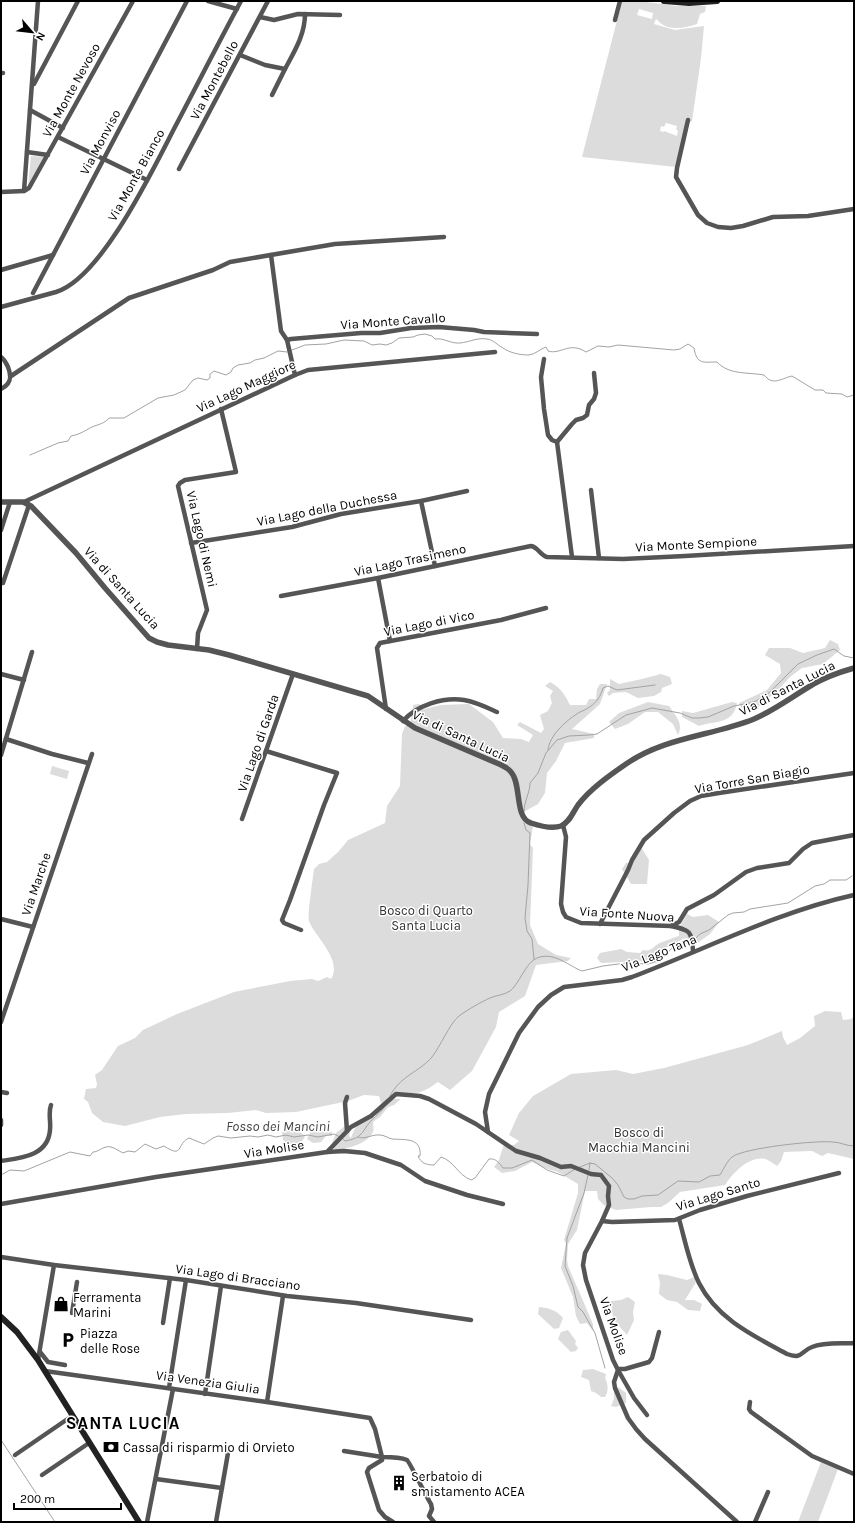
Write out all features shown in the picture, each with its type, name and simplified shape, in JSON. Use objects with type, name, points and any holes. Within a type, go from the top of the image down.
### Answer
[{"type":"main road","points":[[664,1],[717,1]]},
{"type":"main road","points":[[1,1317],[18,1332],[38,1360],[139,1522]]},
{"type":"street","points":[[1,192],[26,190],[27,152],[38,1]]},
{"type":"street","points":[[32,86],[78,1]]},
{"type":"street","name":"Via Monte Nevoso","points":[[26,190],[48,155],[132,1]]},
{"type":"street","name":"Via Monviso","points":[[33,293],[187,1]]},
{"type":"street","points":[[208,1],[219,2],[237,9]]},
{"type":"street","name":"Via Monte Bianco","points":[[1,307],[58,291],[74,281],[92,263],[114,237],[147,180],[241,1]]},
{"type":"street","name":"Via Montebello","points":[[179,169],[268,1]]},
{"type":"street","points":[[615,20],[620,1]]},
{"type":"street","points":[[260,17],[274,20],[305,14],[340,15]]},
{"type":"street","points":[[272,95],[300,39],[304,26],[305,14]]},
{"type":"street","points":[[240,55],[263,64],[285,69]]},
{"type":"street","points":[[30,110],[63,128]]},
{"type":"street","points":[[688,120],[677,166],[676,177],[698,215],[707,223],[720,228],[731,228],[773,217],[808,216],[854,209]]},
{"type":"street","points":[[58,137],[147,180]]},
{"type":"street","points":[[27,152],[48,155]]},
{"type":"street","points":[[11,376],[131,297],[214,270],[230,262],[338,244],[444,237]]},
{"type":"street","points":[[1,270],[53,255]]},
{"type":"street","points":[[272,255],[282,331],[287,340],[294,375]]},
{"type":"street","name":"Via Monte Cavallo","points":[[287,340],[438,327],[484,332],[537,334]]},
{"type":"street","name":"Via Lago Maggiore","points":[[26,504],[294,375],[318,368],[495,352]]},
{"type":"street","points":[[1,357],[6,361],[11,376],[9,382],[1,389]]},
{"type":"street","points":[[544,359],[541,377],[548,435],[552,440],[557,442]]},
{"type":"street","points":[[572,557],[557,442],[576,420],[587,415],[589,404],[596,396],[594,373]]},
{"type":"street","name":"Via Lago di Nemi","points":[[197,649],[198,633],[207,610],[179,489],[180,483],[185,480],[236,472],[221,410]]},
{"type":"street","points":[[592,490],[598,558]]},
{"type":"street","name":"Via Lago della Duchessa","points":[[191,543],[292,527],[341,514],[422,501],[467,491]]},
{"type":"street","points":[[422,501],[435,566]]},
{"type":"street","points":[[1,502],[26,504],[3,583]]},
{"type":"street","points":[[1,530],[10,502]]},
{"type":"street","name":"Via di Santa Lucia","points":[[26,504],[76,553],[149,638],[156,642],[168,645],[226,654],[365,695],[415,728],[510,770],[514,777],[521,809],[525,819],[533,824],[552,827],[563,825],[569,820],[580,804],[592,791],[622,767],[642,755],[672,742],[726,729],[749,721],[771,710],[816,682],[854,668]]},
{"type":"street","name":"Via Lago Trasimeno","points":[[281,596],[378,578],[531,546],[536,547],[540,553]]},
{"type":"street","name":"Via Monte Sempione","points":[[540,553],[547,557],[598,558],[685,556],[854,546]]},
{"type":"street","points":[[378,578],[390,641]]},
{"type":"street","name":"Via Lago di Vico","points":[[386,708],[377,647],[380,643],[501,620],[546,608]]},
{"type":"street","points":[[1,755],[32,652]]},
{"type":"street","points":[[1,674],[24,680]]},
{"type":"street","name":"Via Lago di Garda","points":[[242,819],[293,674]]},
{"type":"street","points":[[403,721],[411,713],[420,708],[449,700],[467,701],[497,712]]},
{"type":"street","points":[[6,739],[52,754],[88,763]]},
{"type":"street","points":[[266,751],[337,773],[282,920],[284,923],[301,930]]},
{"type":"street","name":"Via Marche","points":[[1,1022],[92,754]]},
{"type":"street","name":"Via Torre San Biagio","points":[[600,924],[643,841],[674,813],[690,801],[701,796],[854,773]]},
{"type":"street","name":"Via Fonte Nuova","points":[[563,825],[566,837],[561,900],[563,912],[568,918],[574,921],[600,924],[671,926],[688,930],[692,939],[693,949]]},
{"type":"street","points":[[671,926],[679,922],[687,909],[712,896],[748,871],[788,863],[812,843],[854,836]]},
{"type":"street","name":"Via Lago Tana","points":[[488,1132],[485,1116],[489,1094],[522,1028],[537,1008],[549,996],[558,990],[567,986],[629,978],[655,968],[693,949],[784,916],[854,895]]},
{"type":"street","points":[[1,919],[33,927]]},
{"type":"street","points":[[1,1092],[8,1094]]},
{"type":"street","points":[[327,1152],[355,1124],[371,1116],[396,1094],[426,1098],[488,1132]]},
{"type":"street","points":[[346,1097],[347,1131]]},
{"type":"street","points":[[1,1161],[29,1156],[36,1153],[43,1147],[50,1132],[50,1105]]},
{"type":"street","points":[[1,1120],[1,1125]]},
{"type":"street","name":"Via Molise","points":[[488,1132],[516,1151],[527,1153],[561,1166],[571,1166],[589,1173],[601,1175],[608,1183],[609,1205],[585,1253],[583,1270],[613,1360],[618,1369],[614,1382],[615,1388],[628,1418],[645,1439],[737,1522]]},
{"type":"street","name":"Via Molise","points":[[1,1204],[156,1177],[327,1152],[357,1152],[381,1158],[401,1165],[425,1181],[467,1195],[503,1204]]},
{"type":"street","name":"Via Lago Santo","points":[[602,1221],[619,1222],[679,1219],[700,1210],[748,1195],[839,1173]]},
{"type":"street","points":[[679,1219],[692,1265],[699,1283],[708,1296],[736,1325],[787,1354],[794,1356],[799,1356],[815,1346],[854,1343]]},
{"type":"street","name":"Via Lago di Bracciano","points":[[1,1257],[54,1265],[186,1280],[283,1296],[356,1303],[471,1320]]},
{"type":"street","points":[[38,1360],[54,1265]]},
{"type":"street","points":[[163,1323],[170,1278]]},
{"type":"street","points":[[147,1522],[156,1479],[171,1389],[186,1280]]},
{"type":"street","points":[[72,1313],[77,1282]]},
{"type":"street","points":[[205,1394],[222,1286]]},
{"type":"street","points":[[267,1402],[283,1296]]},
{"type":"street","points":[[647,1415],[634,1398],[618,1369],[625,1369],[649,1362],[652,1358],[660,1332]]},
{"type":"street","points":[[40,1352],[48,1362],[64,1365]]},
{"type":"street","name":"Via Venezia Giulia","points":[[45,1371],[368,1417],[371,1418],[382,1458]]},
{"type":"street","points":[[750,1402],[749,1409],[751,1412],[815,1458],[854,1474]]},
{"type":"street","points":[[15,1455],[72,1416]]},
{"type":"street","points":[[42,1475],[89,1443]]},
{"type":"street","points":[[344,1451],[382,1458],[405,1459],[409,1462],[431,1504],[432,1509],[429,1516],[434,1522]]},
{"type":"street","points":[[216,1522],[228,1453]]},
{"type":"street","points":[[382,1458],[369,1468],[367,1472],[379,1510],[385,1517],[393,1522]]},
{"type":"street","points":[[156,1479],[222,1488]]},
{"type":"street","points":[[755,1522],[768,1492]]},
{"type":"green space","points":[[622,1],[639,1],[677,6],[706,6],[705,12],[700,14],[697,24],[683,28],[673,28],[664,26],[656,19],[654,24],[675,30],[704,26],[692,121],[687,124],[676,167],[582,157]],"holes":[[[639,9],[653,13],[652,19],[637,15]],[[666,123],[677,126],[677,136],[660,131],[661,126],[664,127]]]},
{"type":"green space","points":[[31,156],[45,157],[28,186]]},
{"type":"green space","points":[[830,640],[838,644],[840,650],[823,664],[802,668],[790,677],[777,691],[758,707],[743,712],[739,703],[767,690],[781,673],[780,664],[765,655],[769,648],[790,648],[803,653],[825,648]]},
{"type":"green space","points":[[661,674],[670,677],[672,684],[662,688],[661,692],[654,696],[638,698],[626,692],[613,693],[609,696],[607,693],[610,690],[610,679],[619,684]]},
{"type":"green space","name":"Bosco di Quarto Santa Lucia","points":[[550,682],[562,692],[570,705],[586,705],[589,699],[596,699],[597,689],[600,684],[607,684],[600,704],[572,729],[594,734],[594,738],[565,743],[556,761],[547,773],[545,793],[538,804],[520,814],[533,826],[530,844],[533,848],[530,925],[538,944],[556,955],[571,958],[568,961],[536,965],[525,996],[499,1012],[496,1027],[472,1071],[450,1090],[438,1082],[420,1092],[410,1094],[399,1092],[393,1099],[401,1099],[394,1105],[388,1107],[380,1117],[373,1122],[373,1132],[366,1140],[351,1147],[335,1150],[332,1143],[336,1133],[345,1126],[351,1129],[349,1136],[351,1138],[359,1123],[366,1119],[375,1117],[381,1103],[379,1096],[364,1095],[348,1101],[296,1112],[266,1113],[256,1110],[228,1113],[186,1114],[160,1117],[125,1126],[103,1122],[92,1113],[88,1102],[84,1099],[86,1089],[96,1088],[97,1084],[95,1075],[102,1070],[118,1046],[135,1038],[143,1030],[177,1014],[234,992],[290,981],[312,979],[318,981],[327,977],[331,979],[334,972],[331,957],[309,921],[309,905],[314,869],[319,864],[327,862],[348,840],[385,823],[387,806],[400,786],[402,734],[405,726],[411,725],[413,705],[419,704],[424,709],[441,705],[469,704],[493,722],[503,738],[521,739],[529,742],[533,735],[517,725],[520,722],[541,733],[544,729],[540,715],[548,711],[552,703],[550,696],[553,691],[545,686]]},
{"type":"green space","points":[[648,702],[669,706],[680,724],[680,731],[678,735],[673,724],[658,712],[645,712],[628,724],[615,729],[609,722],[619,713]]},
{"type":"green space","points":[[732,702],[737,703],[735,710],[732,715],[723,720],[699,726],[682,717],[682,711],[693,713]]},
{"type":"green space","points":[[52,766],[69,771],[67,779],[50,774]]},
{"type":"green space","points":[[641,847],[649,860],[647,884],[631,884],[622,869],[626,863],[632,863]]},
{"type":"green space","points":[[687,914],[693,917],[708,915],[719,922],[710,934],[696,944],[685,938],[665,948],[660,962],[651,964],[643,961],[601,963],[597,958],[600,953],[621,949],[627,952],[640,953],[643,950],[650,949],[660,943],[679,936],[679,928]]},
{"type":"green space","name":"Bosco di Macchia Mancini","points":[[825,1011],[841,1012],[843,1020],[851,1019],[854,1016],[854,1159],[828,1153],[822,1156],[812,1151],[784,1152],[781,1161],[777,1166],[766,1159],[760,1158],[748,1162],[732,1175],[725,1185],[680,1192],[661,1207],[616,1210],[605,1206],[598,1199],[597,1191],[585,1191],[577,1230],[568,1244],[567,1259],[568,1266],[593,1324],[593,1331],[587,1323],[580,1324],[576,1316],[573,1297],[561,1268],[566,1243],[564,1240],[578,1193],[578,1184],[558,1172],[544,1168],[532,1162],[515,1171],[502,1173],[494,1167],[499,1160],[504,1144],[514,1145],[519,1141],[509,1135],[519,1113],[533,1096],[571,1074],[616,1070],[633,1074],[664,1068],[748,1045],[782,1031],[787,1045],[800,1038],[815,1026],[814,1016]]},
{"type":"green space","points":[[293,1126],[305,1137],[300,1144],[287,1144],[283,1140],[282,1132]]},
{"type":"green space","points":[[311,1131],[332,1132],[332,1136],[326,1136],[321,1142],[313,1143],[307,1139]]},
{"type":"green space","points":[[658,1274],[687,1280],[694,1277],[696,1282],[685,1300],[694,1300],[702,1304],[700,1311],[688,1310],[677,1302],[667,1300],[659,1294],[660,1283]]},
{"type":"green space","points":[[628,1297],[635,1302],[633,1312],[634,1320],[627,1335],[613,1319],[611,1301],[621,1300]]},
{"type":"green space","points":[[539,1307],[552,1310],[563,1318],[559,1328],[554,1329],[538,1314]]},
{"type":"green space","points":[[568,1330],[576,1341],[575,1344],[578,1348],[576,1351],[571,1352],[558,1339],[561,1332]]},
{"type":"green space","points":[[593,1369],[606,1374],[605,1378],[608,1390],[605,1397],[601,1397],[591,1391],[589,1380],[581,1377],[583,1370]]},
{"type":"green space","points":[[618,1387],[626,1393],[626,1403],[616,1407],[611,1406],[614,1399],[614,1393]]},
{"type":"green space","points":[[821,1462],[838,1469],[818,1522],[798,1522]]},
{"type":"waterway","points":[[292,350],[305,345],[326,344],[344,340],[364,341],[372,345],[386,345],[399,338],[425,334],[432,336],[435,339],[456,343],[487,339],[494,341],[509,351],[526,355],[534,354],[546,347],[548,351],[553,352],[570,348],[580,349],[586,352],[598,346],[609,347],[618,345],[674,350],[680,349],[688,344],[694,348],[699,360],[704,362],[717,362],[733,371],[764,375],[770,380],[774,381],[792,376],[815,390],[823,390],[826,393],[842,394],[847,397],[854,395]]},
{"type":"waterway","points":[[30,455],[58,443],[68,441],[71,436],[103,423],[109,418],[124,418],[158,398],[174,395],[185,390],[193,380],[198,378],[207,380],[210,378],[210,374],[214,371],[226,375],[238,365],[250,363],[278,351],[287,352]]},
{"type":"waterway","points":[[524,812],[530,783],[538,773],[546,753],[557,740],[569,736],[597,734],[626,715],[652,708],[680,713],[692,718],[708,717],[734,706],[756,701],[770,692],[798,664],[817,655],[834,649],[844,656],[854,658]]},
{"type":"waterway","points":[[548,750],[549,744],[555,733],[575,715],[594,703],[599,697],[603,688],[608,686],[617,690],[655,685]]},
{"type":"waterway","points":[[524,823],[526,830],[530,833],[525,918],[527,931],[532,939],[534,959]]},
{"type":"waterway","name":"Fosso dei Mancini","points":[[693,941],[700,934],[709,930],[728,915],[744,912],[750,909],[788,903],[815,886],[824,884],[830,880],[846,880],[852,876]]},
{"type":"waterway","name":"Fosso dei Mancini","points":[[390,1096],[399,1083],[432,1057],[452,1024],[459,1016],[486,1000],[510,991],[527,967],[535,959],[546,956],[557,958],[582,971],[626,963],[648,964],[662,959],[673,947],[690,942]]},
{"type":"waterway","name":"Fosso dei Mancini","points":[[343,1139],[345,1141],[358,1136],[385,1106]]},
{"type":"waterway","name":"Fosso dei Mancini","points":[[1,1175],[10,1170],[24,1171],[70,1152],[90,1156],[93,1152],[108,1147],[114,1148],[123,1153],[128,1151],[135,1152],[145,1144],[156,1149],[164,1146],[170,1150],[177,1151],[189,1138],[204,1144],[218,1136],[231,1138],[268,1135],[276,1137],[286,1135],[294,1137],[308,1135],[318,1137],[334,1134],[340,1137]]},
{"type":"waterway","points":[[358,1137],[363,1138],[374,1135],[383,1135],[392,1139],[411,1141],[418,1145],[420,1150],[420,1156],[418,1156],[422,1162],[434,1165],[441,1157],[471,1180],[475,1178],[489,1159],[495,1160],[503,1168],[512,1168],[532,1160],[547,1170],[564,1176],[575,1169]]},
{"type":"waterway","points":[[580,1167],[590,1163],[595,1164],[612,1178],[618,1185],[624,1197],[634,1199],[642,1196],[658,1195],[678,1181],[699,1182],[710,1176],[720,1175],[732,1157],[750,1151],[781,1145],[812,1142],[836,1142],[854,1146]]},
{"type":"waterway","points":[[589,1170],[590,1163]]},
{"type":"waterway","points":[[588,1175],[584,1193],[567,1238],[565,1266],[573,1286],[578,1307],[583,1312],[595,1333],[605,1368]]},
{"type":"waterway","points":[[1,1440],[55,1522]]},
{"type":"place","name":"Ferramenta Marini","points":[[61,1304]]},
{"type":"place","name":"Piazza delle Rose","points":[[68,1340]]},
{"type":"place","name":"Cassa di risparmio di Orvieto","points":[[111,1447]]},
{"type":"place","name":"Serbatoio di smistamento ACEA","points":[[399,1483]]},
{"type":"district","name":"SANTA LUCIA","points":[[123,1423]]}]
